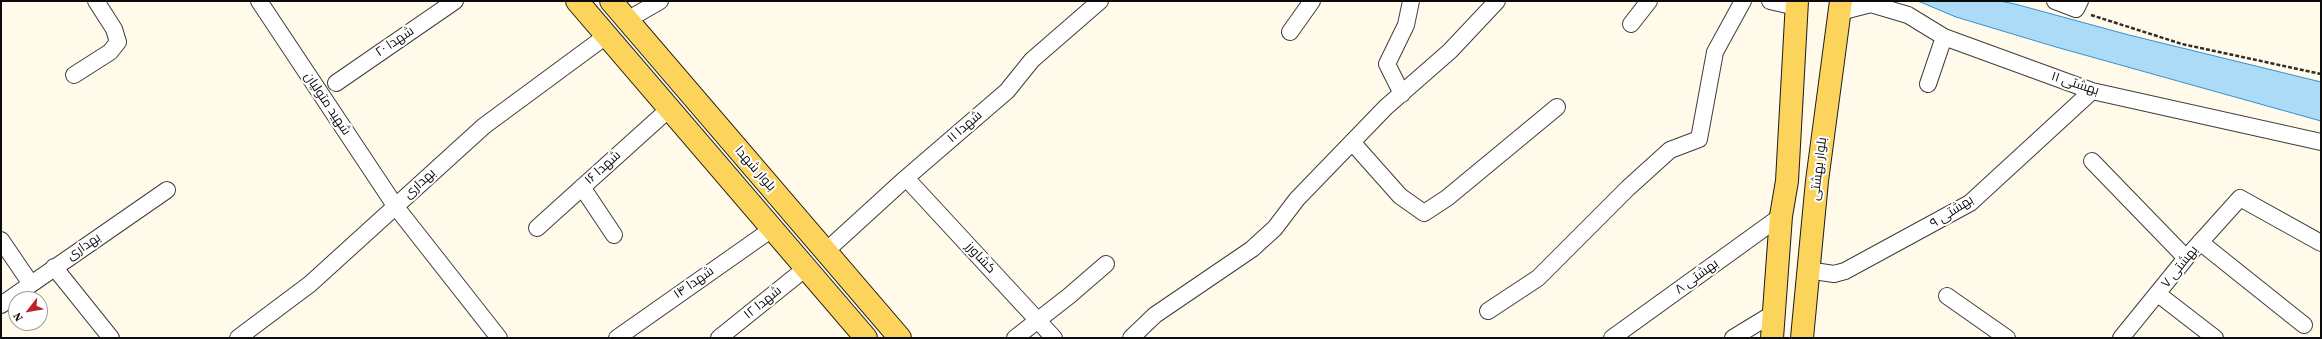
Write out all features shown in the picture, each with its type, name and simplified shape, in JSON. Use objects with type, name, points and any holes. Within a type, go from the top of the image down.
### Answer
[{"type":"main road","name":"بلوار شهدا","points":[[577,1],[866,338]]},
{"type":"main road","name":"بلوار شهدا","points":[[611,1],[900,338]]},
{"type":"main road","points":[[1772,338],[1781,216],[1787,181],[1796,4]]},
{"type":"main road","name":"بلوار بهشتی","points":[[1802,338],[1817,181],[1840,7]]},
{"type":"main road","points":[[1788,143],[1821,148]]},
{"type":"main road","points":[[1787,181],[1817,181]]},
{"type":"street","points":[[74,75],[110,52],[118,42],[114,29],[96,1]]},
{"type":"street","name":"شهید متولیان","points":[[260,1],[396,207],[499,338]]},
{"type":"street","name":"شهدا ۲۰","points":[[336,83],[455,1]]},
{"type":"street","points":[[627,20],[660,1]]},
{"type":"street","points":[[1290,32],[1312,1]]},
{"type":"street","points":[[1402,94],[1386,64],[1406,25],[1411,1]]},
{"type":"street","points":[[1131,338],[1155,315],[1252,249],[1275,228],[1297,199],[1352,142],[1472,30],[1497,1]]},
{"type":"street","points":[[1631,24],[1649,1]]},
{"type":"street","points":[[1488,311],[1538,278],[1628,188],[1670,150],[1699,140],[1715,52],[1743,1]]},
{"type":"street","points":[[1770,1],[1796,4]]},
{"type":"street","points":[[2055,1],[2078,5]]},
{"type":"street","name":"شهدا ۱۱","points":[[826,251],[906,178],[1007,91],[1032,60],[1090,4]]},
{"type":"street","name":"بهشتی ۱۱","points":[[1840,7],[1871,4],[1908,15],[1944,37],[2092,91],[2321,142]]},
{"type":"street","name":"بهداری","points":[[238,338],[310,284],[484,126],[606,36]]},
{"type":"street","points":[[1928,84],[1944,37]]},
{"type":"street","name":"بهشتی ۹","points":[[1808,270],[1834,274],[1845,271],[1970,203],[2092,91]]},
{"type":"street","points":[[1352,142],[1400,196],[1424,213],[1446,198],[1558,107]]},
{"type":"street","name":"شهدا ۱۶","points":[[537,228],[669,109]]},
{"type":"street","points":[[2092,161],[2186,258]]},
{"type":"street","name":"کشاورز","points":[[906,178],[1054,338]]},
{"type":"street","points":[[582,187],[614,234]]},
{"type":"street","name":"بهداری","points":[[1,305],[167,190]]},
{"type":"street","name":"بهشتی ۷","points":[[2121,338],[2186,258],[2240,198],[2321,243]]},
{"type":"street","name":"بهشتی ۸","points":[[1612,338],[1781,216]]},
{"type":"street","name":"شهدا ۱۴","points":[[617,338],[772,229]]},
{"type":"street","points":[[1,240],[31,284]]},
{"type":"street","points":[[2200,242],[2304,326]]},
{"type":"street","points":[[1015,338],[1069,296],[1106,264]]},
{"type":"street","points":[[54,267],[111,338]]},
{"type":"street","name":"شهدا ۱۲","points":[[719,338],[806,268]]},
{"type":"street","points":[[2158,294],[2215,338]]},
{"type":"street","points":[[1947,296],[2007,338]]},
{"type":"street","points":[[1733,338],[1774,313]]},
{"type":"path","points":[[2078,5],[2182,44],[2321,74]]},
{"type":"water","points":[[1918,1],[2000,1],[2015,4],[2129,35],[2321,82],[2321,121],[2056,47],[1956,17]]}]
